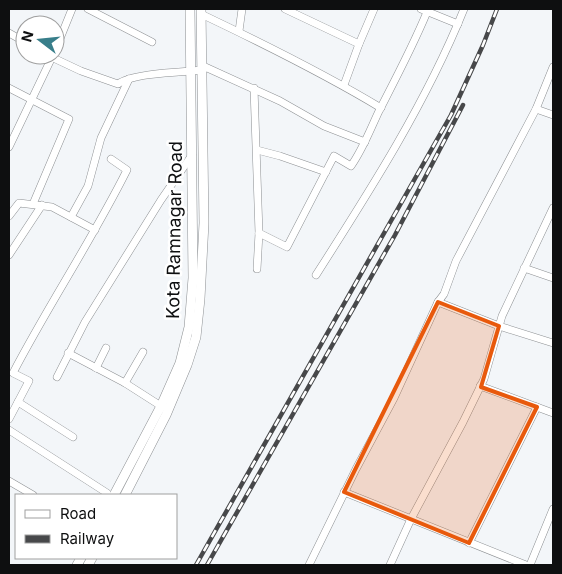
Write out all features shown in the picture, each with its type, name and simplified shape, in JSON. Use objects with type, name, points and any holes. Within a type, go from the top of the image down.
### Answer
[{"type":"street","points":[[65,25],[72,9]]},
{"type":"street","points":[[88,9],[152,42]]},
{"type":"street","name":"Kota Ramnagar Road","points":[[111,494],[161,406],[180,363],[189,327],[193,278],[190,9]]},
{"type":"street","points":[[239,32],[242,9]]},
{"type":"street","points":[[285,9],[359,44]]},
{"type":"street","points":[[344,85],[374,9]]},
{"type":"street","points":[[316,275],[403,134],[445,54],[464,9]]},
{"type":"street","points":[[259,233],[286,247],[334,156],[351,166],[409,54],[424,10],[458,24]]},
{"type":"street","points":[[126,494],[166,415],[187,365],[196,337],[204,223],[201,12],[344,85],[381,108]]},
{"type":"street","points":[[65,63],[81,72],[118,84],[129,79],[203,68],[254,88],[324,126],[365,142]]},
{"type":"street","points":[[9,147],[47,65]]},
{"type":"street","points":[[309,565],[344,492],[394,398],[438,302],[444,294],[456,261],[536,109],[553,67]]},
{"type":"street","points":[[71,216],[88,186],[101,138],[129,79]]},
{"type":"street","points":[[9,88],[69,118],[33,204]]},
{"type":"street","points":[[254,88],[254,139],[259,233],[257,269]]},
{"type":"street","points":[[536,109],[553,115]]},
{"type":"street","points":[[256,150],[326,172]]},
{"type":"street","points":[[57,377],[85,322],[161,200],[193,154]]},
{"type":"street","points":[[9,419],[29,381],[13,373],[127,170],[110,159]]},
{"type":"street","points":[[9,216],[19,202],[42,205],[52,207],[95,230]]},
{"type":"street","points":[[9,255],[42,205]]},
{"type":"street","points":[[390,565],[411,519],[480,386],[499,326],[553,208]]},
{"type":"street","points":[[524,268],[553,278]]},
{"type":"street","points":[[438,302],[499,326],[553,343]]},
{"type":"street","points":[[96,368],[106,348]]},
{"type":"street","points":[[125,384],[143,352]]},
{"type":"street","points":[[68,353],[161,406]]},
{"type":"street","points":[[480,386],[553,413]]},
{"type":"street","points":[[18,402],[72,436]]},
{"type":"street","points":[[469,543],[536,407]]},
{"type":"street","points":[[9,430],[111,494]]},
{"type":"street","points":[[9,481],[31,494]]},
{"type":"street","points":[[344,492],[526,565]]},
{"type":"street","points":[[530,565],[553,509]]},
{"type":"highlighted area","points":[[438,302],[499,326],[481,387],[537,407],[469,543],[344,492]]},
{"type":"railway","points":[[196,565],[451,115],[497,9]]},
{"type":"railway","points":[[207,565],[395,235],[463,105]]}]
